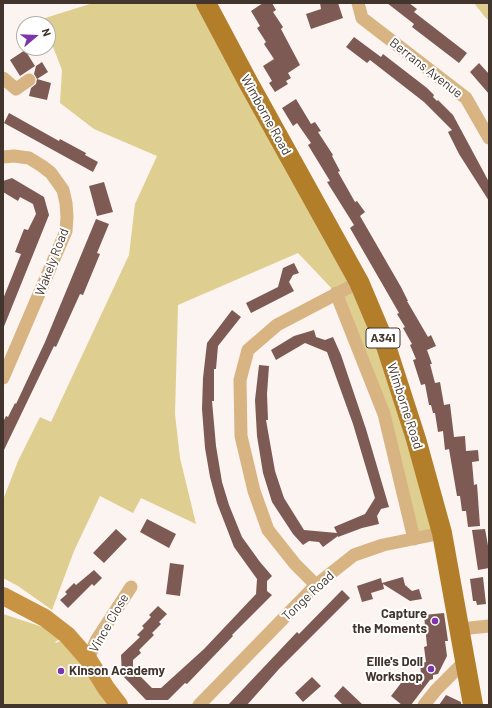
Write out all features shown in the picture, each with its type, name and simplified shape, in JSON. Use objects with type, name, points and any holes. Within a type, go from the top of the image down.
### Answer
[{"type":"main road","name":"Wimborne Road","points":[[206,3],[359,282],[388,353],[416,439],[442,533],[473,705]]},
{"type":"street","name":"Berrans Avenue","points":[[358,3],[362,18],[466,98],[489,138]]},
{"type":"street","points":[[3,78],[16,89],[29,80]]},
{"type":"street","name":"Wakely Road","points":[[3,157],[14,156],[29,158],[51,173],[63,190],[67,217],[66,231],[3,378]]},
{"type":"street","points":[[316,585],[295,564],[268,530],[254,491],[241,436],[240,380],[248,350],[277,325],[359,282]]},
{"type":"street","name":"Wimborne Road","points":[[336,293],[384,414],[414,539]]},
{"type":"street","name":"Tonge Road","points":[[199,705],[316,585],[354,555],[383,545],[442,533]]},
{"type":"street","name":"Vince Close","points":[[88,659],[97,639],[131,586]]},
{"type":"street","points":[[3,596],[45,618],[67,635],[88,659],[106,688],[119,705]]},
{"type":"street","points":[[460,629],[489,626]]},
{"type":"street","points":[[424,705],[436,690],[465,661]]},
{"type":"shaded area","points":[[93,3],[206,3],[359,282],[442,533],[414,539],[400,477],[336,293],[298,253],[178,305],[175,414],[180,458],[196,524],[141,498],[133,513],[100,496],[74,551],[52,610],[18,586],[3,578],[3,500],[18,461],[40,417],[51,422],[129,255],[135,204],[157,156],[94,129],[60,103],[62,70],[56,55],[56,16],[52,16]]},
{"type":"shaded area","points":[[474,3],[489,3],[489,21],[485,17]]},
{"type":"shaded area","points":[[3,614],[67,635],[55,642],[56,643],[67,637],[119,705],[3,705]]},
{"type":"building","points":[[263,3],[272,3],[276,10],[273,12],[283,27],[281,29],[300,65],[288,73],[291,78],[286,81],[288,84],[275,92],[269,83],[272,81],[263,66],[274,59],[264,44],[266,42],[257,28],[260,26],[251,11]]},
{"type":"building","points":[[320,3],[338,3],[343,18],[311,29],[306,14],[321,9]]},
{"type":"building","points":[[387,3],[409,3],[417,9],[414,12],[467,53],[459,63],[412,27],[414,24]]},
{"type":"building","points":[[354,37],[381,57],[383,54],[427,88],[434,95],[433,97],[453,115],[489,182],[489,201],[459,154],[448,132],[452,130],[424,102],[370,60],[367,63],[346,47]]},
{"type":"building","points":[[16,56],[29,56],[35,66],[20,76],[10,60]]},
{"type":"building","points":[[42,62],[48,72],[37,79],[34,74],[36,66]]},
{"type":"building","points":[[479,63],[489,74],[489,94],[470,72]]},
{"type":"building","points":[[37,79],[51,83],[47,100],[29,96],[31,88],[36,84]]},
{"type":"building","points":[[296,99],[311,124],[315,122],[321,131],[318,132],[333,155],[332,156],[340,171],[338,172],[355,202],[357,201],[365,212],[360,216],[428,337],[431,335],[436,346],[427,350],[432,364],[430,364],[435,383],[440,382],[444,405],[450,404],[454,437],[465,436],[466,451],[478,450],[479,461],[472,462],[474,485],[477,484],[480,526],[468,527],[466,511],[462,511],[460,496],[457,496],[449,449],[445,450],[443,431],[438,432],[435,413],[433,413],[431,405],[429,405],[425,384],[421,385],[413,360],[416,359],[410,345],[412,344],[403,328],[405,327],[397,314],[399,313],[350,228],[354,225],[327,182],[330,181],[308,145],[311,143],[297,123],[293,126],[282,108]]},
{"type":"building","points":[[9,113],[59,141],[60,139],[86,153],[85,155],[98,162],[93,172],[4,123]]},
{"type":"building","points":[[12,178],[44,197],[49,215],[3,329],[3,299],[21,254],[15,252],[24,229],[28,230],[36,214],[33,204],[20,197],[18,201],[3,192],[3,181]]},
{"type":"building","points":[[104,182],[113,212],[97,216],[89,186]]},
{"type":"building","points":[[96,219],[109,224],[97,253],[100,254],[83,295],[80,294],[56,347],[54,346],[3,452],[3,422],[6,416],[8,417],[15,403],[16,404],[45,342]]},
{"type":"building","points":[[294,263],[299,273],[293,275],[289,282],[294,291],[251,313],[246,303],[278,287],[283,268]]},
{"type":"building","points":[[232,310],[241,317],[218,346],[216,369],[214,369],[214,401],[212,401],[216,446],[222,482],[229,505],[242,537],[272,576],[267,581],[267,591],[272,595],[232,635],[233,636],[187,684],[185,683],[168,700],[146,700],[122,675],[121,655],[140,637],[137,635],[144,628],[142,626],[151,617],[149,615],[158,606],[167,614],[159,622],[161,624],[152,633],[154,635],[139,650],[141,653],[133,660],[133,669],[152,688],[161,688],[204,649],[256,594],[257,579],[234,547],[217,503],[210,477],[205,448],[202,409],[203,378],[207,343]]},
{"type":"building","points":[[314,330],[316,337],[325,340],[333,337],[341,355],[366,429],[389,507],[381,509],[377,516],[379,524],[338,536],[323,547],[319,542],[309,541],[303,545],[293,534],[272,502],[263,473],[257,436],[255,400],[259,365],[269,366],[267,394],[268,420],[266,420],[275,471],[284,498],[304,530],[337,533],[334,527],[365,514],[375,498],[353,424],[327,352],[305,343],[276,360],[271,350],[294,336]]},
{"type":"building","points":[[147,519],[176,534],[169,548],[140,532]]},
{"type":"building","points":[[116,529],[127,539],[104,563],[93,553]]},
{"type":"building","points":[[485,529],[489,551],[489,568],[478,570],[472,530]]},
{"type":"building","points":[[170,563],[184,565],[180,596],[166,594]]},
{"type":"building","points":[[94,570],[102,578],[94,586],[92,584],[68,608],[60,600],[67,594],[65,592],[74,583],[76,585]]},
{"type":"building","points":[[403,577],[405,585],[412,591],[419,589],[422,599],[410,601],[383,584],[384,589],[371,593],[373,599],[362,602],[357,586],[381,578],[382,583]]},
{"type":"building","points":[[483,577],[486,604],[477,605],[476,601],[473,601],[470,579]]},
{"type":"building","points":[[342,590],[350,598],[279,669],[247,705],[228,705],[297,632],[299,634]]},
{"type":"building","points":[[444,613],[448,641],[445,641],[447,656],[438,674],[433,675],[433,679],[430,680],[411,705],[402,705],[391,696],[408,674],[422,685],[420,663],[426,662],[424,647],[427,646],[424,615]]},
{"type":"building","points":[[312,677],[321,686],[303,702],[295,693]]},
{"type":"building","points":[[343,686],[363,705],[343,705],[334,696]]},
{"type":"building","points":[[446,695],[461,702],[461,705],[439,705]]},
{"type":"place","name":"Capture the Moments","points":[[435,621]]},
{"type":"place","name":"Ellie's Doll Workshop","points":[[431,669]]},
{"type":"place","name":"Kinson Academy","points":[[61,671]]}]
